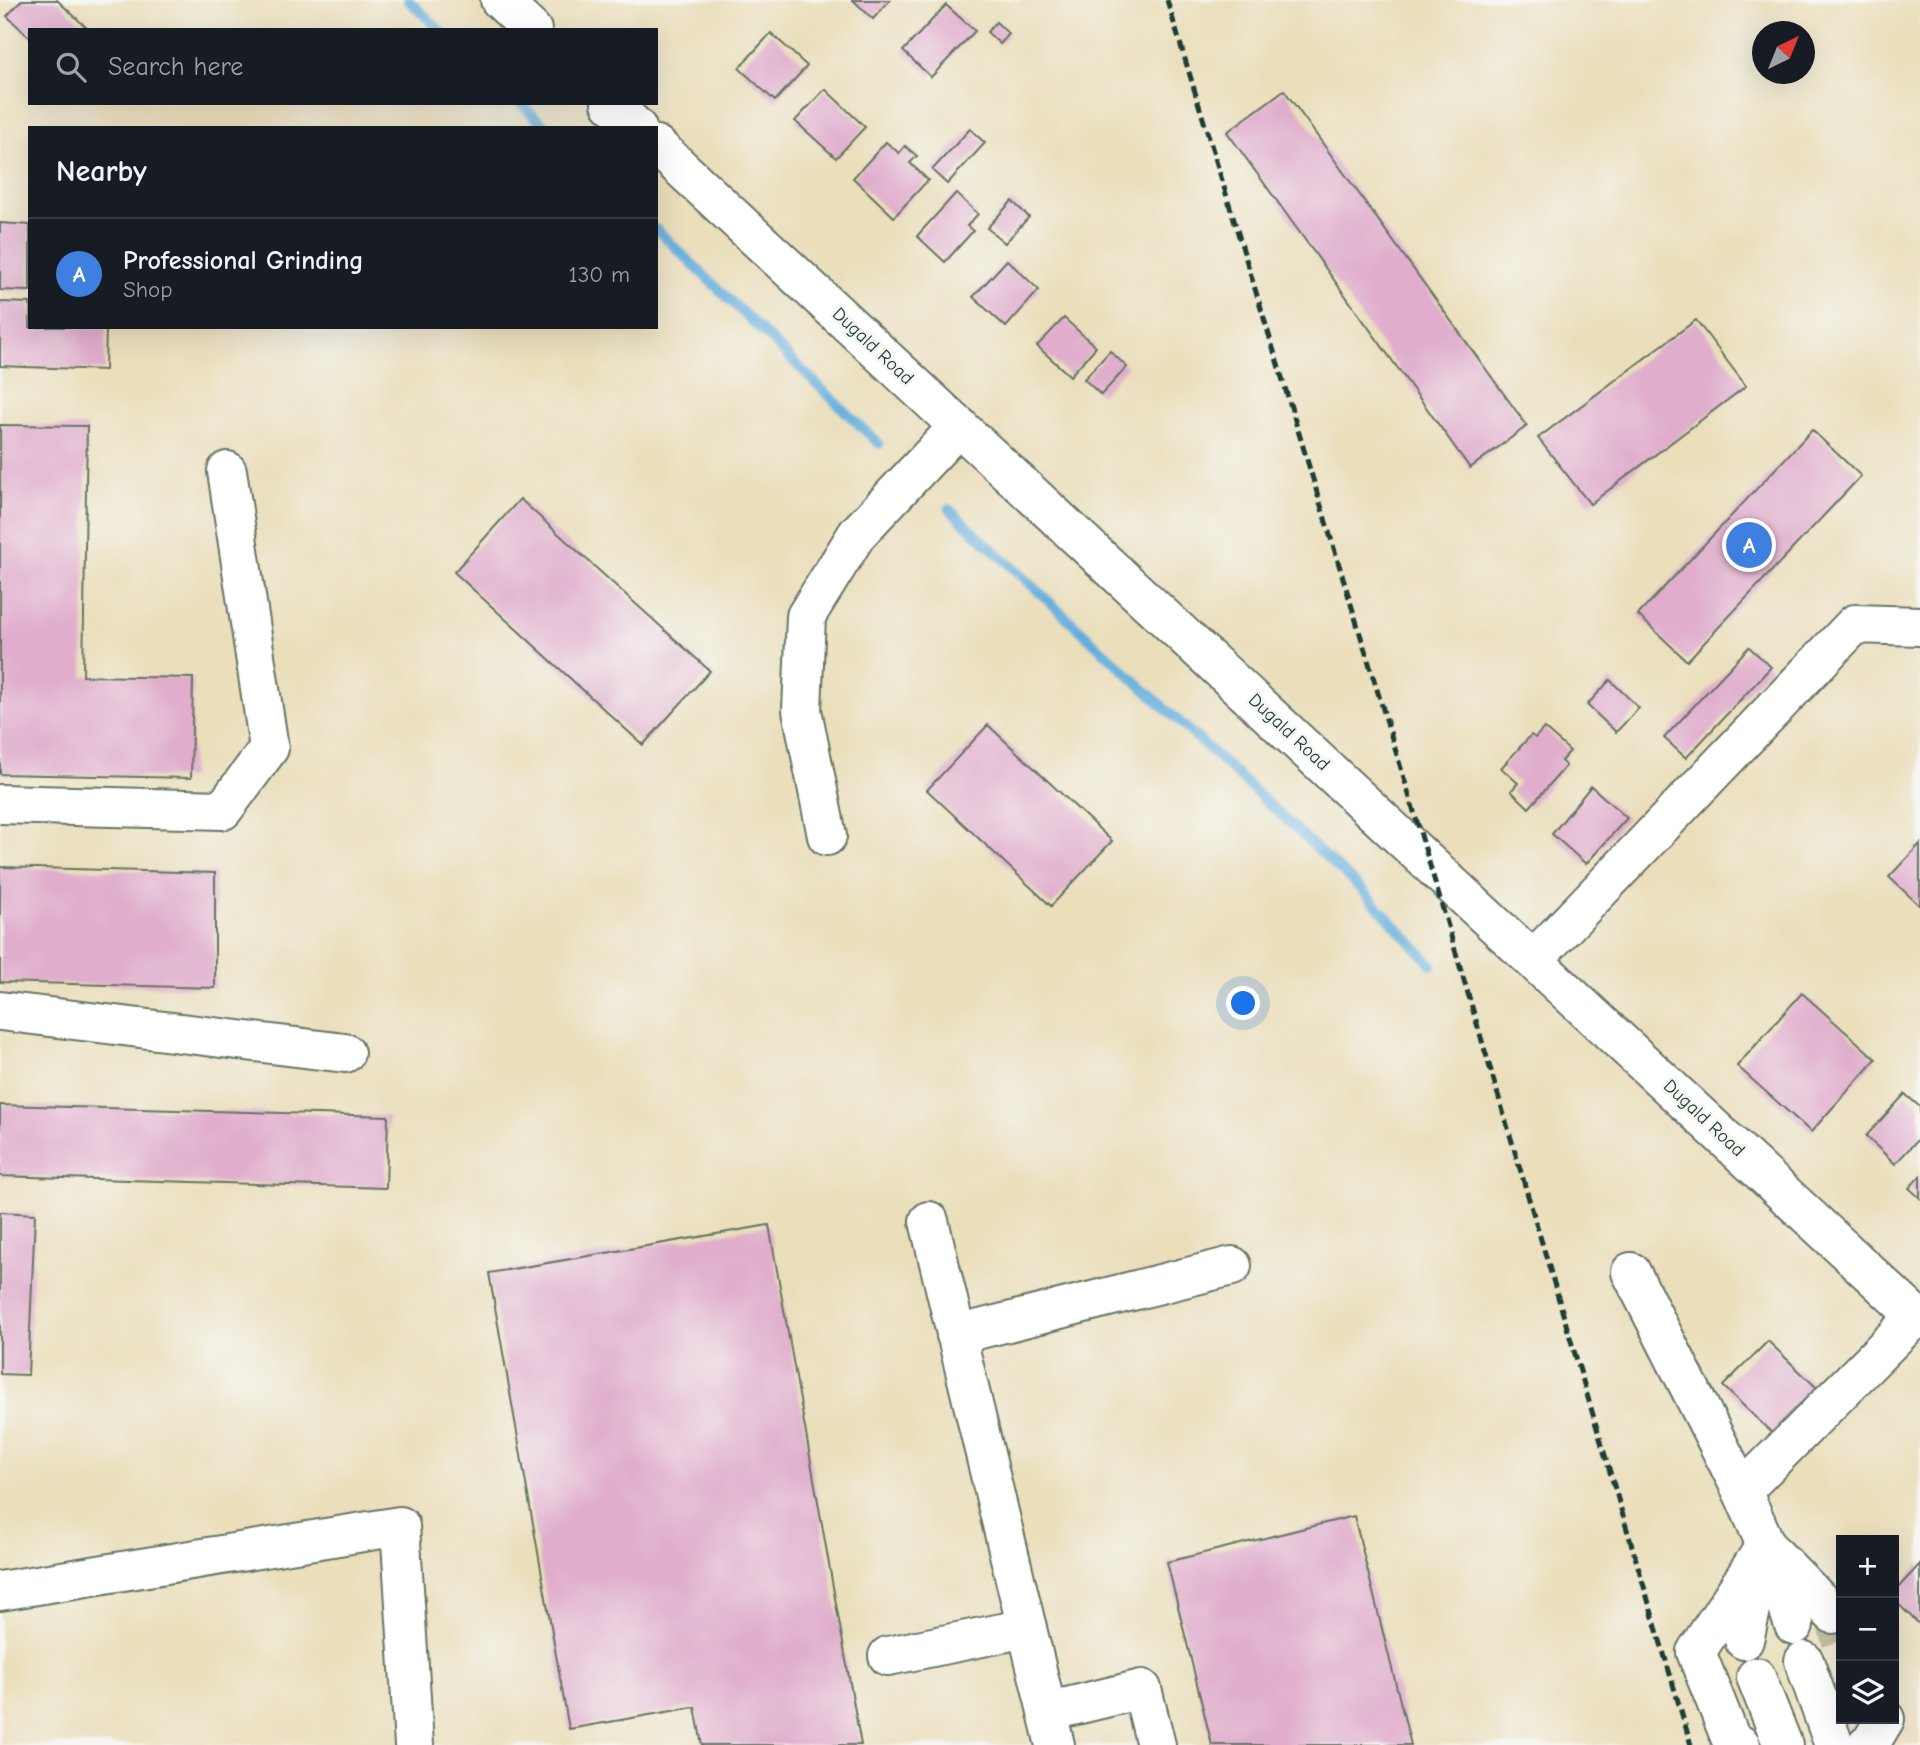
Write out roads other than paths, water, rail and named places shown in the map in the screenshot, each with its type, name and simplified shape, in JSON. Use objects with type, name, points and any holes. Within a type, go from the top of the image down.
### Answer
[{"type":"street","points":[[500,0],[530,28]]},
{"type":"street","points":[[613,105],[636,126]]},
{"type":"street","name":"Dugald Road","points":[[658,147],[1918,1318]]},
{"type":"street","points":[[827,836],[802,710],[806,616],[857,534],[959,426]]},
{"type":"street","points":[[0,804],[223,810],[269,748],[227,471]]},
{"type":"street","points":[[1533,960],[1854,624],[1920,626]]},
{"type":"street","points":[[0,1011],[345,1053]]},
{"type":"street","points":[[929,1221],[1051,1728],[1142,1689],[1156,1745]]},
{"type":"street","points":[[956,1335],[1232,1266]]},
{"type":"street","points":[[1631,1272],[1742,1491],[1766,1545],[1794,1625]]},
{"type":"street","points":[[1742,1491],[1918,1318]]},
{"type":"street","points":[[0,1591],[400,1526],[414,1745]]},
{"type":"street","points":[[1766,1545],[1836,1601]]},
{"type":"street","points":[[1744,1640],[1766,1545]]},
{"type":"street","points":[[1741,1745],[1732,1742],[1696,1652],[1766,1545]]},
{"type":"street","points":[[888,1656],[1027,1628]]},
{"type":"street","points":[[1804,1661],[1835,1745]]},
{"type":"street","points":[[1756,1677],[1783,1745]]},
{"type":"street","points":[[1864,1724],[1868,1745]]},
{"type":"street","points":[[1868,1745],[1882,1724]]},
{"type":"waterway","points":[[408,0],[438,28]]},
{"type":"waterway","points":[[522,105],[545,126]]},
{"type":"waterway","points":[[658,231],[879,444]]},
{"type":"waterway","points":[[949,509],[1364,892],[1432,965]]},
{"type":"tunnel","points":[[1833,1614],[1836,1624]]},
{"type":"railway","points":[[1167,0],[1407,788],[1691,1745]]},
{"type":"place","name":"Professional Grinding","points":[[1749,545]]}]
